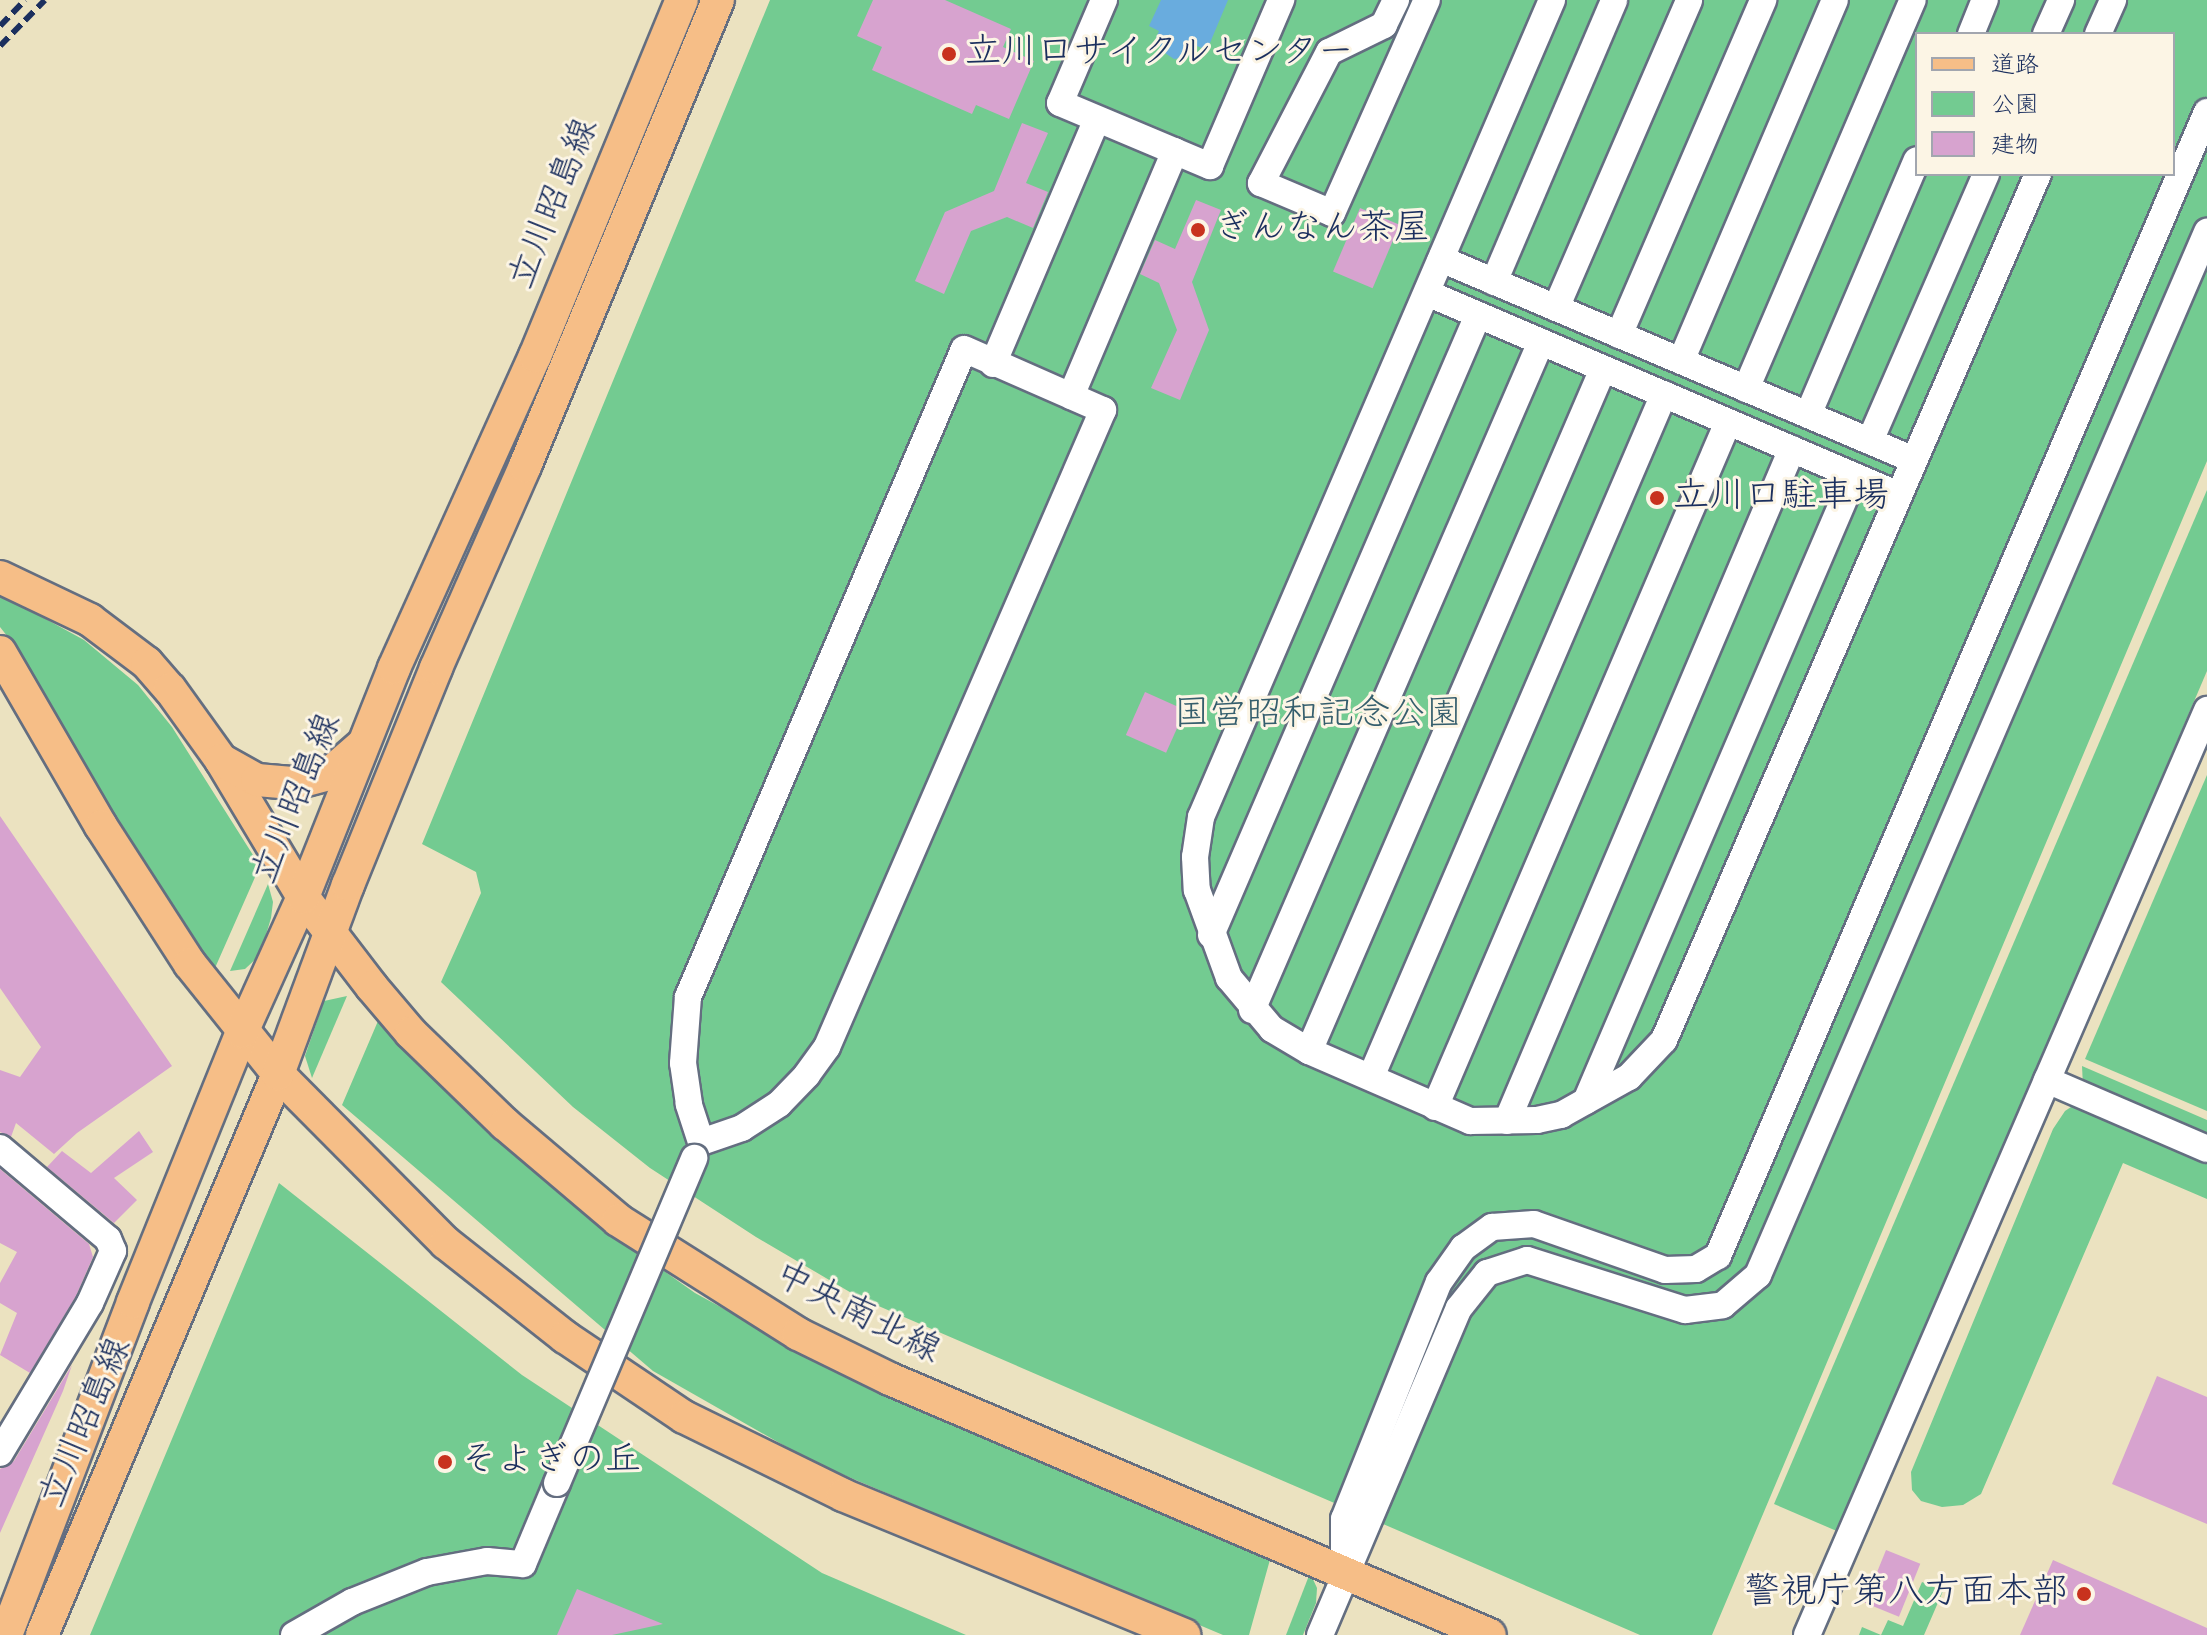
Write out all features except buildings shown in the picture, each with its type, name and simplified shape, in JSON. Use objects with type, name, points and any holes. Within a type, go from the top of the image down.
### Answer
[{"type":"main road","name":"立川昭島線","points":[[6,1635],[133,1302],[242,1032],[303,897],[394,668],[529,370],[682,0]]},
{"type":"main road","name":"立川昭島線","points":[[42,1635],[278,1074],[329,933],[436,668],[525,466],[718,0]]},
{"type":"main road","name":"中央南北線","points":[[0,577],[54,600],[121,641],[170,689],[221,760],[303,897],[411,1033],[505,1124],[618,1220],[730,1294],[798,1334],[890,1379],[1490,1635]]},
{"type":"main road","points":[[0,652],[154,912],[242,1032],[278,1074],[446,1243],[565,1337],[684,1417],[843,1495],[1184,1635]]},
{"type":"main road","points":[[221,760],[257,780],[295,783],[329,774],[364,742]]},
{"type":"street","points":[[1104,0],[1060,103],[1210,166],[1281,0]]},
{"type":"street","points":[[1396,0],[1384,25],[1329,52],[1261,183],[1332,213],[1427,0]]},
{"type":"street","points":[[1552,0],[1201,817],[1195,857],[1197,890],[1211,935],[1229,978],[1252,1010],[1272,1029],[1309,1051],[1470,1121],[1507,1121],[1561,1115],[1629,1077],[1664,1040],[2037,176]]},
{"type":"street","points":[[1494,282],[1614,0]]},
{"type":"street","points":[[1556,308],[1689,0]]},
{"type":"street","points":[[1619,335],[1763,0]]},
{"type":"street","points":[[1681,361],[1835,0]]},
{"type":"street","points":[[1746,389],[1913,0]]},
{"type":"street","points":[[1972,32],[1985,0]]},
{"type":"street","points":[[2047,32],[2061,0]]},
{"type":"street","points":[[2099,32],[2113,0]]},
{"type":"street","points":[[1344,1573],[1344,1519],[1439,1282],[1463,1248],[1492,1227],[1534,1224],[1665,1270],[1696,1269],[1718,1256],[2207,112]]},
{"type":"street","points":[[993,364],[1097,119]]},
{"type":"street","points":[[1071,396],[1175,151]]},
{"type":"street","points":[[1808,415],[1915,165]]},
{"type":"street","points":[[1870,441],[1985,176]]},
{"type":"street","points":[[1320,1635],[1344,1573],[1366,1533],[1459,1308],[1487,1273],[1527,1260],[1685,1310],[1723,1305],[1758,1275],[2207,232]]},
{"type":"street","points":[[1441,259],[1914,460]]},
{"type":"street","points":[[1427,293],[1899,495]]},
{"type":"street","points":[[1211,935],[1478,315]]},
{"type":"street","points":[[1252,1010],[1541,342]]},
{"type":"street","points":[[294,1635],[352,1602],[427,1572],[487,1561],[523,1564],[698,1150],[683,1063],[688,997],[964,349],[1103,410],[827,1047],[807,1075],[779,1104],[742,1128],[698,1150]]},
{"type":"street","points":[[1309,1051],[1603,369]]},
{"type":"street","points":[[1371,1077],[1664,394]]},
{"type":"street","points":[[1435,1107],[1728,422]]},
{"type":"street","points":[[1507,1121],[1792,449]]},
{"type":"street","points":[[1586,1101],[1854,476]]},
{"type":"street","points":[[1807,1635],[2207,710]]},
{"type":"street","points":[[2047,1080],[2207,1149]]},
{"type":"street","points":[[0,1148],[55,1190],[108,1239],[113,1251],[90,1303],[0,1453]]},
{"type":"green space","name":"国営昭和記念公園","points":[[770,0],[2207,0],[2207,461],[1712,1635],[1640,1635],[860,1298],[756,1237],[650,1168],[573,1107],[441,982],[481,893],[476,872],[422,844]]},
{"type":"green space","points":[[2207,490],[2207,671],[1839,1532],[1774,1504]]},
{"type":"green space","points":[[0,594],[84,640],[138,685],[172,727],[260,866],[215,968],[127,841],[19,651],[0,627]]},
{"type":"green space","points":[[2207,775],[2207,1111],[2085,1059]]},
{"type":"green space","points":[[268,884],[273,902],[260,955],[245,969],[230,971]]},
{"type":"green space","points":[[347,996],[312,1078],[305,1056],[324,1001]]},
{"type":"green space","points":[[378,1021],[592,1220],[695,1293],[852,1379],[1271,1556],[1249,1635],[1223,1635],[813,1462],[653,1371],[342,1105]]},
{"type":"green space","points":[[2082,1066],[2207,1120],[2207,1144],[2083,1086]]},
{"type":"green space","points":[[2077,1103],[2207,1155],[2207,1199],[2123,1163],[1981,1494],[1963,1505],[1942,1507],[1921,1501],[1912,1490],[1911,1472],[2053,1129],[2065,1111]]},
{"type":"green space","points":[[279,1183],[522,1375],[822,1573],[966,1635],[90,1635]]},
{"type":"green space","points":[[1310,1573],[1317,1588],[1316,1603],[1303,1635],[1286,1635]]},
{"type":"green space","points":[[1922,1582],[1943,1591],[1924,1635],[1881,1635],[1888,1620],[1903,1626]]},
{"type":"green space","points":[[1862,1627],[1881,1635],[1859,1635]]},
{"type":"water","points":[[1161,0],[1228,0],[1207,50],[1197,46],[1188,57],[1174,59],[1162,51],[1156,38],[1159,31],[1149,26]]},
{"type":"railway","points":[[0,26],[25,0]]},
{"type":"railway","points":[[0,46],[45,0]]},
{"type":"place","name":"立川口サイクルセンター","points":[[949,54]]},
{"type":"place","name":"ぎんなん茶屋","points":[[1198,230]]},
{"type":"place","name":"立川口駐車場","points":[[1657,498]]},
{"type":"place","name":"そよぎの丘","points":[[445,1462]]},
{"type":"place","name":"警視庁第八方面本部","points":[[2084,1594]]}]
